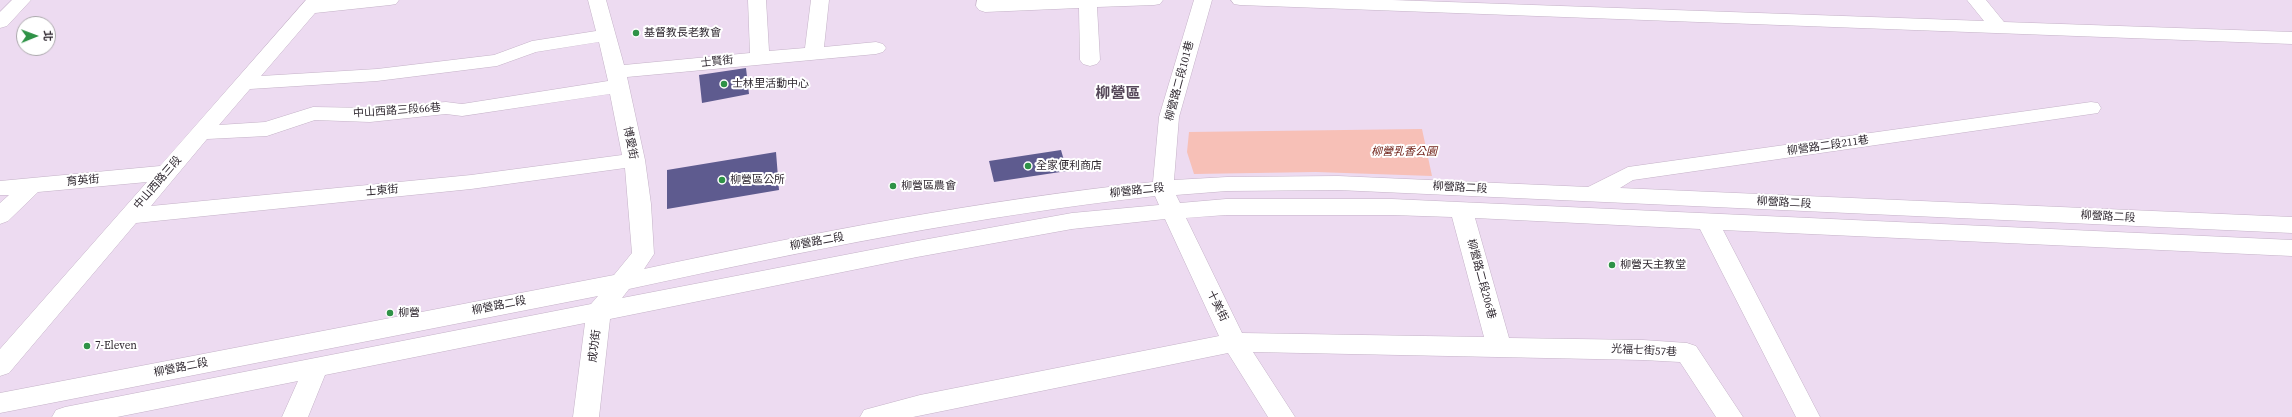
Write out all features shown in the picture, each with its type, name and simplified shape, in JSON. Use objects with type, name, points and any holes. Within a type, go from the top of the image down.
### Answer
[{"type":"street","points":[[0,22],[22,0]]},
{"type":"street","points":[[313,4],[390,0]]},
{"type":"street","name":"博愛街","points":[[597,0],[618,79],[634,160],[640,204],[642,254],[623,282]]},
{"type":"street","points":[[757,0],[760,58]]},
{"type":"street","points":[[814,52],[820,0]]},
{"type":"street","points":[[985,3],[1154,0]]},
{"type":"street","name":"柳營路二段101巷","points":[[1163,188],[1169,116],[1203,0]]},
{"type":"street","points":[[1240,0],[1469,4],[1999,28],[2292,38]]},
{"type":"street","points":[[1976,0],[1999,28]]},
{"type":"street","points":[[1088,2],[1090,60]]},
{"type":"street","name":"中山西路三段","points":[[0,366],[165,173],[313,4]]},
{"type":"street","points":[[245,83],[377,75],[497,60],[532,47],[606,35]]},
{"type":"street","name":"士賢街","points":[[618,79],[760,58],[814,52],[876,48]]},
{"type":"street","name":"中山西路三段66巷","points":[[201,133],[267,129],[313,114],[370,115],[446,108],[462,110],[618,79]]},
{"type":"street","name":"柳營路二段211巷","points":[[1592,194],[1628,174],[2091,108]]},
{"type":"street","name":"士東街","points":[[129,216],[471,182],[634,160]]},
{"type":"street","name":"育英街","points":[[0,188],[165,173]]},
{"type":"street","name":"柳營路二段","points":[[0,403],[623,282],[786,247],[1064,200],[1163,188],[1227,184],[1338,183],[2292,225]]},
{"type":"street","points":[[0,216],[32,185]]},
{"type":"street","name":"十美街","points":[[1163,188],[1172,211],[1234,342],[1282,417]]},
{"type":"street","points":[[1592,194],[1595,217]]},
{"type":"street","name":"柳營路二段","points":[[64,417],[125,410],[316,368],[917,249],[1072,221],[1172,211],[1226,207],[1344,206],[2292,248]]},
{"type":"street","name":"柳營路二段206巷","points":[[1462,212],[1499,347]]},
{"type":"street","points":[[1708,222],[1808,416]]},
{"type":"street","points":[[2243,223],[2262,246]]},
{"type":"street","points":[[600,311],[623,282]]},
{"type":"street","name":"成功街","points":[[586,417],[600,311]]},
{"type":"street","points":[[873,417],[928,403],[1234,342],[1499,347]]},
{"type":"street","name":"光福七街57巷","points":[[1499,347],[1572,348],[1687,353],[1730,417]]},
{"type":"street","points":[[295,417],[316,368]]},
{"type":"green space","name":"柳營乳香公園","points":[[1422,129],[1432,176],[1316,172],[1194,174],[1187,152],[1189,132]]},
{"type":"building","name":"士林里活動中心","points":[[746,68],[749,94],[702,103],[699,75]]},
{"type":"building","name":"全家便利商店","points":[[1061,150],[1067,171],[994,182],[989,161]]},
{"type":"building","name":"柳營區公所","points":[[776,152],[779,190],[667,209],[667,170]]},
{"type":"place","name":"基督教長老教會","points":[[636,33]]},
{"type":"place","name":"士林里活動中心","points":[[724,84]]},
{"type":"place","name":"全家便利商店","points":[[1028,166]]},
{"type":"place","name":"柳營區公所","points":[[722,180]]},
{"type":"place","name":"柳營區農會","points":[[893,186]]},
{"type":"place","name":"柳營天主教堂","points":[[1612,265]]},
{"type":"place","name":"柳營","points":[[390,313]]},
{"type":"place","name":"7-Eleven","points":[[87,346]]},
{"type":"district","name":"柳營區","points":[[1118,94]]}]
